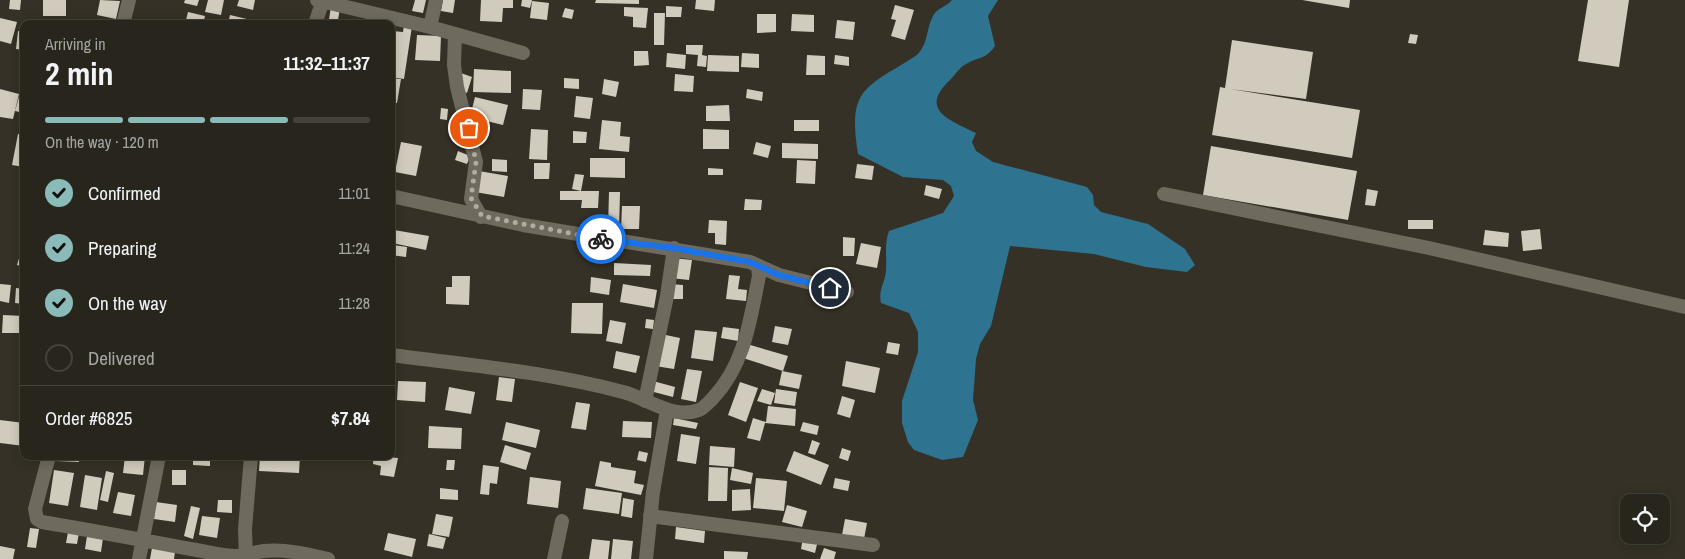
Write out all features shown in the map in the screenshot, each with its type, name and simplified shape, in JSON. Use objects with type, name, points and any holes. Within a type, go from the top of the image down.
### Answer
[{"type":"street","points":[[124,20],[129,0]]},
{"type":"street","points":[[316,20],[321,0],[430,27],[523,53]]},
{"type":"street","points":[[430,27],[436,0]]},
{"type":"street","points":[[455,35],[454,64],[476,162],[471,198],[482,216]]},
{"type":"street","points":[[1164,194],[1429,248],[1685,307]]},
{"type":"street","points":[[395,197],[601,239],[674,248],[750,262],[779,275],[848,292]]},
{"type":"street","points":[[645,401],[667,296],[674,248]]},
{"type":"street","points":[[395,356],[591,383],[627,393],[667,410],[688,413],[701,410],[723,387],[733,373],[747,336],[759,276],[758,267]]},
{"type":"street","points":[[646,559],[650,516],[667,410]]},
{"type":"street","points":[[48,460],[35,509],[37,519],[42,522],[246,558],[262,551],[279,550],[328,559]]},
{"type":"street","points":[[139,559],[158,460]]},
{"type":"street","points":[[246,558],[245,529],[251,460]]},
{"type":"street","points":[[650,516],[873,545]]},
{"type":"street","points":[[554,559],[562,521]]},
{"type":"water","points":[[952,0],[998,0],[988,16],[995,46],[985,56],[961,67],[941,90],[937,99],[937,107],[941,113],[976,133],[972,142],[976,151],[993,162],[1087,187],[1093,195],[1094,205],[1101,212],[1148,224],[1185,249],[1195,265],[1187,272],[1146,267],[1094,254],[1010,246],[991,326],[980,344],[976,359],[973,400],[978,420],[963,457],[942,460],[914,450],[908,442],[902,423],[902,401],[918,352],[918,332],[909,313],[881,303],[880,294],[886,271],[886,246],[889,231],[943,213],[954,196],[951,186],[943,180],[903,177],[858,154],[855,115],[858,102],[873,83],[921,51],[934,15]]},
{"type":"building","points":[[10,0],[21,0],[20,10],[9,9]]},
{"type":"building","points":[[43,0],[66,0],[66,16],[43,16]]},
{"type":"building","points":[[100,0],[120,1],[116,19],[97,15]]},
{"type":"building","points":[[185,0],[199,0],[197,6],[184,3]]},
{"type":"building","points":[[208,0],[224,0],[221,15],[205,12]]},
{"type":"building","points":[[239,0],[255,0],[253,10],[237,6]]},
{"type":"building","points":[[415,0],[426,0],[423,13],[412,11]]},
{"type":"building","points":[[443,0],[455,0],[453,13],[441,11]]},
{"type":"building","points":[[481,0],[513,0],[513,8],[503,8],[502,22],[480,21]]},
{"type":"building","points":[[522,0],[532,0],[530,8],[521,6]]},
{"type":"building","points":[[596,0],[639,0],[639,4],[595,3]]},
{"type":"building","points":[[696,0],[715,0],[714,11],[695,9]]},
{"type":"building","points":[[1302,0],[1350,0],[1349,8]]},
{"type":"building","points":[[1588,0],[1629,0],[1619,67],[1578,61]]},
{"type":"building","points":[[532,1],[549,3],[547,20],[530,18]]},
{"type":"building","points":[[895,5],[914,10],[905,40],[891,36],[896,20],[891,19]]},
{"type":"building","points":[[666,6],[682,7],[681,17],[666,17]]},
{"type":"building","points":[[331,7],[340,8],[338,20],[329,19]]},
{"type":"building","points":[[624,7],[648,8],[646,28],[633,27],[633,17],[624,16]]},
{"type":"building","points":[[565,8],[574,10],[572,19],[562,17]]},
{"type":"building","points":[[188,12],[205,16],[204,20],[186,20]]},
{"type":"building","points":[[654,13],[665,13],[664,45],[654,45]]},
{"type":"building","points":[[757,14],[776,14],[776,32],[757,33]]},
{"type":"building","points":[[792,14],[814,15],[814,32],[791,31]]},
{"type":"building","points":[[230,15],[251,20],[229,20]]},
{"type":"building","points":[[0,18],[17,22],[11,44],[0,41]]},
{"type":"building","points":[[837,20],[855,22],[853,40],[835,38]]},
{"type":"building","points":[[404,25],[412,26],[404,79],[395,78],[395,31],[403,32]]},
{"type":"building","points":[[18,31],[20,31],[20,50],[16,49]]},
{"type":"building","points":[[1410,34],[1418,35],[1416,44],[1408,43]]},
{"type":"building","points":[[417,35],[441,36],[440,61],[415,60]]},
{"type":"building","points":[[1232,40],[1313,52],[1306,99],[1230,89],[1360,110],[1352,158],[1212,135],[1220,87],[1225,88]]},
{"type":"building","points":[[686,45],[703,45],[702,55],[707,56],[706,67],[697,66],[698,55],[686,54]]},
{"type":"building","points":[[634,51],[648,51],[649,65],[634,66]]},
{"type":"building","points":[[667,53],[686,55],[685,69],[666,67]]},
{"type":"building","points":[[742,53],[759,54],[759,68],[741,67]]},
{"type":"building","points":[[708,55],[739,56],[739,72],[707,71]]},
{"type":"building","points":[[807,55],[825,56],[825,75],[806,75]]},
{"type":"building","points":[[835,55],[849,57],[849,66],[834,64]]},
{"type":"building","points":[[474,69],[511,71],[511,93],[473,92]]},
{"type":"building","points":[[461,73],[472,77],[467,93],[456,89]]},
{"type":"building","points":[[675,74],[694,76],[693,92],[674,91]]},
{"type":"building","points":[[395,78],[401,79],[397,103],[395,103]]},
{"type":"building","points":[[564,78],[579,79],[579,89],[564,88]]},
{"type":"building","points":[[604,79],[619,82],[616,97],[602,94]]},
{"type":"building","points":[[0,89],[19,94],[13,119],[0,117]]},
{"type":"building","points":[[523,89],[542,90],[540,110],[522,109]]},
{"type":"building","points":[[747,89],[763,92],[762,101],[746,98]]},
{"type":"building","points":[[20,94],[20,112],[15,111]]},
{"type":"building","points":[[576,96],[593,98],[590,119],[574,117]]},
{"type":"building","points":[[475,97],[508,105],[503,125],[470,117]]},
{"type":"building","points":[[729,105],[730,121],[706,121],[706,106]]},
{"type":"building","points":[[441,108],[448,109],[447,120],[440,119]]},
{"type":"building","points":[[602,120],[621,122],[620,136],[630,137],[629,152],[599,149]]},
{"type":"building","points":[[794,120],[819,120],[819,131],[794,131]]},
{"type":"building","points":[[531,129],[548,130],[547,160],[529,159]]},
{"type":"building","points":[[703,129],[729,130],[729,149],[703,149]]},
{"type":"building","points":[[573,131],[587,132],[586,143],[573,143]]},
{"type":"building","points":[[18,134],[20,134],[20,166],[12,165]]},
{"type":"building","points":[[401,142],[422,146],[416,176],[395,172]]},
{"type":"building","points":[[756,142],[771,146],[768,158],[753,154]]},
{"type":"building","points":[[782,143],[818,144],[818,159],[782,158]]},
{"type":"building","points":[[1211,146],[1357,171],[1348,220],[1203,195]]},
{"type":"building","points":[[458,151],[470,156],[467,164],[455,160]]},
{"type":"building","points":[[590,158],[625,158],[625,178],[590,177]]},
{"type":"building","points":[[492,159],[507,160],[507,172],[492,171]]},
{"type":"building","points":[[797,160],[816,161],[815,184],[796,183]]},
{"type":"building","points":[[534,163],[550,163],[549,179],[534,179]]},
{"type":"building","points":[[857,164],[874,166],[872,180],[855,178]]},
{"type":"building","points":[[708,168],[723,169],[723,175],[708,175]]},
{"type":"building","points":[[479,171],[508,176],[504,197],[475,192]]},
{"type":"building","points":[[575,174],[584,175],[581,191],[572,189]]},
{"type":"building","points":[[926,185],[942,189],[939,199],[924,195]]},
{"type":"building","points":[[1367,189],[1378,191],[1375,206],[1365,205]]},
{"type":"building","points":[[560,191],[599,191],[598,208],[581,208],[582,200],[560,200]]},
{"type":"building","points":[[609,192],[620,192],[619,230],[608,229]]},
{"type":"building","points":[[745,199],[762,200],[761,210],[744,210]]},
{"type":"building","points":[[622,206],[640,206],[639,229],[621,229]]},
{"type":"building","points":[[709,220],[727,221],[726,245],[715,244],[715,233],[708,233]]},
{"type":"building","points":[[1408,220],[1433,220],[1433,229],[1408,229]]},
{"type":"building","points":[[1540,229],[1542,249],[1523,251],[1521,231]]},
{"type":"building","points":[[395,230],[429,236],[426,250],[395,244]]},
{"type":"building","points":[[1485,230],[1509,233],[1508,247],[1483,245]]},
{"type":"building","points":[[843,237],[855,238],[854,256],[843,256]]},
{"type":"building","points":[[861,243],[881,247],[877,268],[856,264]]},
{"type":"building","points":[[395,245],[407,247],[406,257],[395,256]]},
{"type":"building","points":[[20,255],[20,266],[17,265]]},
{"type":"building","points":[[673,258],[692,260],[689,280],[670,278]]},
{"type":"building","points":[[614,263],[651,265],[650,276],[614,275]]},
{"type":"building","points":[[729,275],[740,276],[738,289],[747,290],[746,301],[726,299]]},
{"type":"building","points":[[452,276],[470,276],[469,305],[446,304],[446,287],[452,287]]},
{"type":"building","points":[[591,277],[611,280],[609,295],[590,292]]},
{"type":"building","points":[[0,284],[11,285],[9,303],[0,301]]},
{"type":"building","points":[[623,284],[657,290],[654,308],[620,302]]},
{"type":"building","points":[[670,284],[683,285],[683,299],[670,299]]},
{"type":"building","points":[[16,288],[20,288],[20,304],[15,303]]},
{"type":"building","points":[[572,303],[603,303],[602,334],[571,333]]},
{"type":"building","points":[[3,315],[20,316],[20,333],[2,333]]},
{"type":"building","points":[[646,319],[654,320],[653,329],[645,328]]},
{"type":"building","points":[[610,320],[626,323],[622,344],[606,341]]},
{"type":"building","points":[[775,326],[792,329],[788,345],[772,342]]},
{"type":"building","points":[[723,327],[739,329],[738,341],[721,338]]},
{"type":"building","points":[[695,330],[717,332],[713,361],[691,358]]},
{"type":"building","points":[[661,334],[680,338],[674,369],[655,366]]},
{"type":"building","points":[[888,342],[900,344],[898,355],[886,353]]},
{"type":"building","points":[[747,344],[788,356],[783,371],[743,358]]},
{"type":"building","points":[[616,351],[640,356],[636,373],[613,368]]},
{"type":"building","points":[[846,361],[880,368],[875,393],[842,386]]},
{"type":"building","points":[[687,369],[702,371],[696,402],[681,399]]},
{"type":"building","points":[[782,371],[802,375],[799,389],[779,385]]},
{"type":"building","points":[[499,377],[515,379],[512,402],[496,400]]},
{"type":"building","points":[[398,381],[426,382],[425,402],[397,400]]},
{"type":"building","points":[[653,381],[675,387],[673,397],[650,391]]},
{"type":"building","points":[[740,382],[758,388],[746,422],[728,415]]},
{"type":"building","points":[[449,387],[475,392],[471,414],[445,410]]},
{"type":"building","points":[[762,389],[775,393],[771,405],[757,401]]},
{"type":"building","points":[[776,389],[797,392],[795,406],[774,403]]},
{"type":"building","points":[[842,396],[855,400],[850,418],[837,414]]},
{"type":"building","points":[[576,402],[590,404],[586,430],[571,428]]},
{"type":"building","points":[[768,406],[796,409],[795,426],[765,423],[760,441],[747,438],[753,418],[766,422]]},
{"type":"building","points":[[674,418],[698,423],[696,429],[673,425]]},
{"type":"building","points":[[0,420],[20,422],[20,446],[0,443]]},
{"type":"building","points":[[623,421],[652,422],[651,438],[622,437]]},
{"type":"building","points":[[506,422],[540,430],[536,448],[502,440]]},
{"type":"building","points":[[803,422],[819,426],[817,435],[800,431]]},
{"type":"building","points":[[429,426],[462,428],[461,449],[428,448]]},
{"type":"building","points":[[681,434],[700,437],[696,464],[677,461]]},
{"type":"building","points":[[812,440],[820,443],[815,455],[808,453]]},
{"type":"building","points":[[505,445],[531,453],[526,470],[500,462]]},
{"type":"building","points":[[710,446],[735,448],[734,467],[709,465]]},
{"type":"building","points":[[842,448],[851,451],[848,461],[839,458]]},
{"type":"building","points":[[639,451],[648,453],[646,462],[637,460]]},
{"type":"building","points":[[794,451],[829,465],[821,485],[786,471]]},
{"type":"building","points":[[395,458],[398,458],[394,477],[380,475],[381,466],[373,464],[374,460],[395,460]]},
{"type":"building","points":[[79,460],[79,462],[55,461]]},
{"type":"building","points":[[125,460],[145,460],[143,475],[123,473]]},
{"type":"building","points":[[193,460],[210,460],[210,466],[193,465]]},
{"type":"building","points":[[260,460],[300,460],[299,473],[259,471]]},
{"type":"building","points":[[447,460],[455,460],[454,470],[446,470]]},
{"type":"building","points":[[600,461],[611,463],[611,467],[636,471],[634,483],[644,485],[641,495],[595,486]]},
{"type":"building","points":[[483,465],[499,467],[497,484],[490,483],[489,495],[480,494]]},
{"type":"building","points":[[709,467],[728,468],[727,501],[708,501]]},
{"type":"building","points":[[732,468],[753,473],[751,484],[730,480]]},
{"type":"building","points":[[54,470],[74,473],[68,506],[49,503]]},
{"type":"building","points":[[172,470],[186,470],[186,485],[172,485]]},
{"type":"building","points":[[106,471],[114,473],[108,502],[100,500]]},
{"type":"building","points":[[85,475],[102,478],[97,510],[80,507]]},
{"type":"building","points":[[530,477],[561,481],[558,508],[527,504]]},
{"type":"building","points":[[756,478],[787,481],[784,511],[753,508]]},
{"type":"building","points":[[835,478],[850,481],[848,491],[833,488]]},
{"type":"building","points":[[440,488],[458,490],[458,500],[440,499]]},
{"type":"building","points":[[586,488],[622,493],[619,514],[583,509]]},
{"type":"building","points":[[750,489],[751,510],[732,511],[732,490]]},
{"type":"building","points":[[118,492],[135,495],[131,516],[113,513]]},
{"type":"building","points":[[623,498],[634,500],[632,518],[621,516]]},
{"type":"building","points":[[218,500],[232,500],[232,513],[217,512]]},
{"type":"building","points":[[156,502],[177,505],[175,522],[154,519]]},
{"type":"building","points":[[787,505],[807,511],[802,527],[782,522]]},
{"type":"building","points":[[191,506],[200,508],[193,539],[184,536]]},
{"type":"building","points":[[436,514],[453,517],[449,537],[432,534]]},
{"type":"building","points":[[202,516],[220,518],[217,538],[199,535]]},
{"type":"building","points":[[845,519],[867,523],[864,539],[842,535]]},
{"type":"building","points":[[676,527],[705,531],[704,543],[675,539]]},
{"type":"building","points":[[30,528],[39,529],[36,548],[27,547]]},
{"type":"building","points":[[68,532],[79,533],[77,544],[66,543]]},
{"type":"building","points":[[388,533],[416,539],[412,557],[384,550]]},
{"type":"building","points":[[429,534],[446,538],[443,549],[427,546]]},
{"type":"building","points":[[87,536],[103,538],[101,552],[85,549]]},
{"type":"building","points":[[803,537],[818,540],[815,553],[801,549]]},
{"type":"building","points":[[592,539],[610,541],[608,559],[589,559]]},
{"type":"building","points":[[613,539],[633,541],[631,559],[611,559]]},
{"type":"building","points":[[0,546],[15,549],[13,559],[0,559]]},
{"type":"building","points":[[152,548],[175,552],[174,559],[150,559]]},
{"type":"building","points":[[824,548],[836,552],[834,559],[820,559]]},
{"type":"building","points":[[724,551],[748,552],[747,559],[724,559]]},
{"type":"way so far","points":[[469,128],[476,162],[471,187],[471,198],[482,216],[601,239]]},
{"type":"route","points":[[601,239],[674,248],[750,262],[779,275],[830,288]]}]
